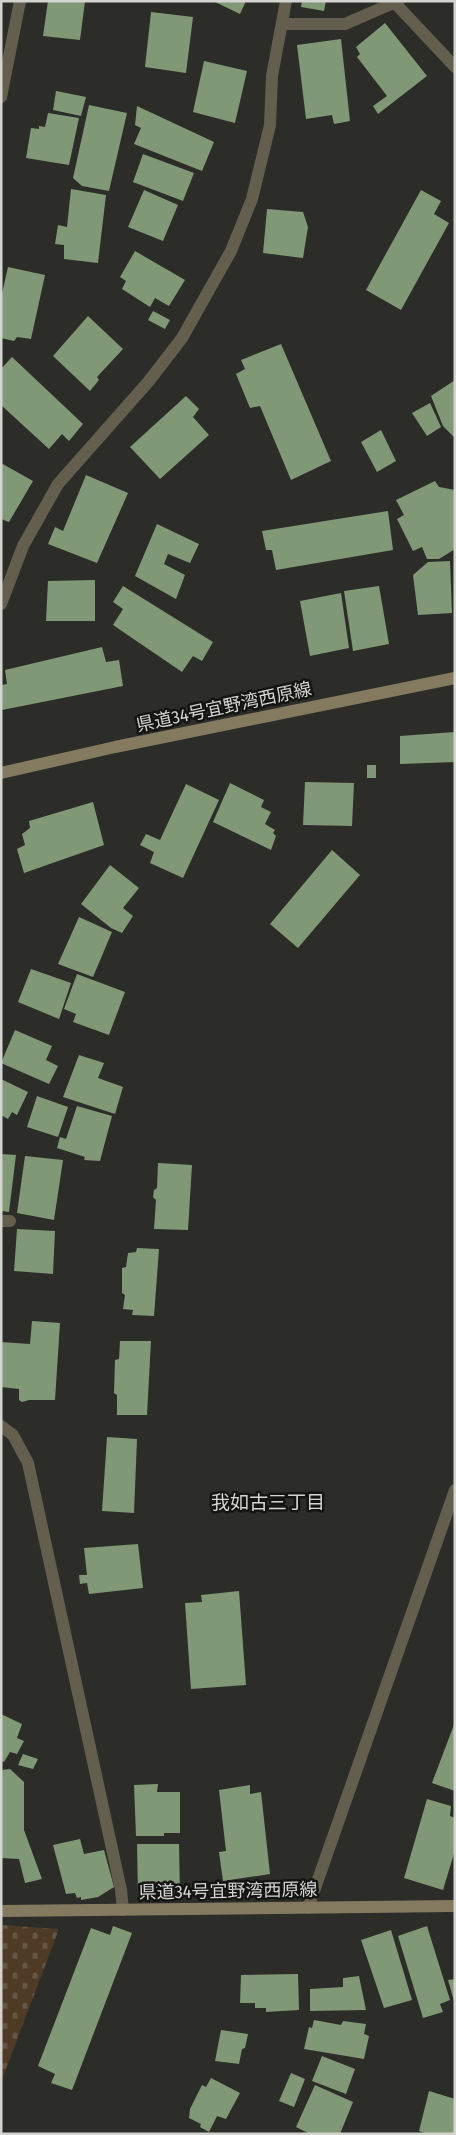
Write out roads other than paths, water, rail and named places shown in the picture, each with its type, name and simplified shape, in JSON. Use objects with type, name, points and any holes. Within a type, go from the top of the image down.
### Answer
[{"type":"main road","name":"県道34号宜野湾西原線","points":[[1,773],[115,747],[455,678]]},
{"type":"main road","name":"県道34号宜野湾西原線","points":[[1,1911],[455,1906]]},
{"type":"street","points":[[1,97],[20,1]]},
{"type":"street","points":[[1,604],[4,586],[27,539],[58,484],[149,381],[182,338],[231,251],[252,199],[270,125],[272,76],[286,1]]},
{"type":"street","points":[[283,24],[345,24],[398,1]]},
{"type":"street","points":[[394,2],[455,66]]},
{"type":"street","points":[[1,1426],[13,1435],[28,1462],[121,1890],[123,1910]]},
{"type":"street","points":[[308,1908],[455,1490]]},
{"type":"district","name":"我如古三丁目","points":[[268,1502]]}]
